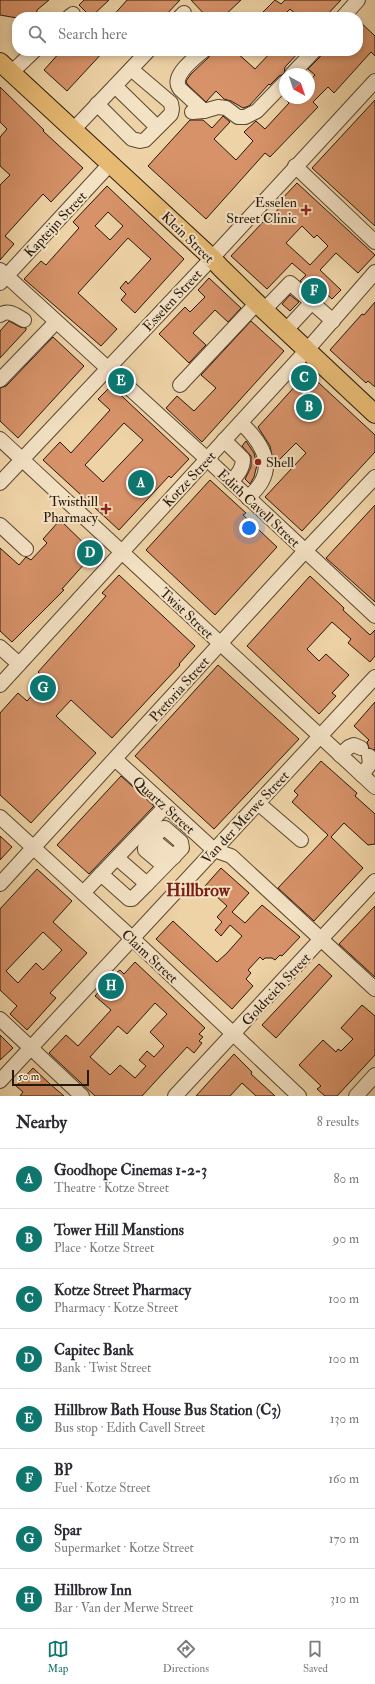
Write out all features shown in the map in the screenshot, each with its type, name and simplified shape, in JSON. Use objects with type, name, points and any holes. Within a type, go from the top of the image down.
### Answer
[{"type":"main road","name":"Klein Street","points":[[4,67],[212,258],[260,306],[375,414]]},
{"type":"street","points":[[348,12],[358,0]]},
{"type":"street","points":[[4,67],[25,56]]},
{"type":"street","points":[[73,130],[144,56]]},
{"type":"street","points":[[198,56],[179,74],[177,80],[180,88],[198,112],[218,107],[226,108],[238,117],[245,117],[257,111],[279,88]]},
{"type":"street","points":[[298,68],[309,56]]},
{"type":"street","points":[[98,104],[132,138],[140,141],[145,140],[171,114],[171,103],[132,69]]},
{"type":"street","name":"Esselen Street","points":[[0,483],[212,258],[295,166],[375,81]]},
{"type":"street","points":[[115,86],[158,127]]},
{"type":"street","name":"Kapteijn Street","points":[[2,276],[110,164]]},
{"type":"street","points":[[295,166],[375,242]]},
{"type":"street","name":"Kotze Street","points":[[0,685],[307,350],[375,272]]},
{"type":"street","name":"Edith Cavell Street","points":[[2,276],[56,322],[207,459],[375,616]]},
{"type":"street","points":[[352,299],[375,281]]},
{"type":"street","points":[[180,385],[260,306],[290,283],[333,321]]},
{"type":"street","points":[[286,330],[312,302]]},
{"type":"street","points":[[0,316],[5,312],[10,312],[24,320]]},
{"type":"street","points":[[0,380],[56,322]]},
{"type":"street","points":[[240,423],[252,433],[262,449],[266,471],[262,481],[248,498]]},
{"type":"street","name":"Twist Street","points":[[0,440],[375,787]]},
{"type":"street","points":[[224,440],[243,459],[240,472],[231,482]]},
{"type":"street","points":[[243,459],[262,449]]},
{"type":"street","name":"Pretoria Street","points":[[0,884],[305,551],[375,477]]},
{"type":"street","points":[[0,524],[26,549]]},
{"type":"street","points":[[0,647],[19,664]]},
{"type":"street","name":"Van der Merwe Street","points":[[0,1081],[375,677]]},
{"type":"street","points":[[340,755],[349,747],[354,745],[365,752],[370,764],[362,775]]},
{"type":"street","name":"Quartz Street","points":[[115,759],[214,850]]},
{"type":"street","points":[[258,803],[301,840]]},
{"type":"street","points":[[83,893],[166,806]]},
{"type":"street","name":"Claim Street","points":[[0,817],[234,1033],[299,1096]]},
{"type":"street","points":[[101,874],[128,899],[132,899],[169,862],[182,848],[182,845],[166,828],[160,830],[145,847],[145,850],[169,862]]},
{"type":"street","points":[[214,850],[231,856],[375,989]]},
{"type":"street","points":[[117,858],[147,884]]},
{"type":"street","name":"Goldreich Street","points":[[175,1096],[375,881]]},
{"type":"street","points":[[0,1019],[82,1096]]},
{"type":"street","points":[[356,1096],[375,1075]]},
{"type":"building","points":[[0,0],[49,0],[37,10],[37,12],[12,12],[12,17],[0,15]]},
{"type":"building","points":[[84,0],[109,0],[96,12],[86,12],[79,5]]},
{"type":"building","points":[[127,0],[180,0],[169,12],[116,12]]},
{"type":"building","points":[[191,0],[241,0],[228,12],[202,12]]},
{"type":"building","points":[[275,0],[281,4],[285,0],[341,0],[330,12],[293,12],[290,9],[287,12],[263,12]]},
{"type":"building","points":[[363,25],[375,36],[375,56],[371,52],[334,93],[328,87],[315,100],[315,68],[309,68],[320,56],[363,56]]},
{"type":"building","points":[[57,56],[99,56],[67,91],[44,70]]},
{"type":"building","points":[[209,56],[241,56],[255,69],[267,56],[295,56],[285,68],[279,68],[279,76],[270,85],[269,84],[249,106],[243,108],[224,99],[216,91],[206,102],[187,84],[186,81]]},
{"type":"building","points":[[0,87],[44,130],[43,131],[83,168],[51,202],[43,194],[5,236],[14,244],[0,260],[0,185],[10,175],[0,166],[0,137],[7,129],[0,122]]},
{"type":"building","points":[[375,100],[375,226],[312,168]]},
{"type":"building","points":[[288,104],[315,104],[318,107],[270,157],[265,153],[206,219],[148,166],[190,120],[203,120],[212,128],[223,116],[230,122],[214,139],[236,160],[253,141],[244,132],[256,121],[265,129]]},
{"type":"building","points":[[297,183],[375,255],[358,273],[336,253],[320,270],[341,290],[332,299],[315,284],[310,289],[300,281],[306,275],[292,263],[267,289],[231,256],[263,222],[265,224],[281,206],[278,203]],"holes":[[[302,226],[314,238],[317,235],[328,246],[310,265],[286,243]]]},
{"type":"building","points":[[107,186],[184,259],[135,313],[121,300],[126,294],[120,288],[126,281],[128,284],[151,259],[128,238],[78,293],[117,329],[101,346],[24,279],[41,261],[46,265],[79,228],[73,222]],"holes":[[[108,212],[123,226],[110,240],[95,226]]]},
{"type":"building","points":[[209,278],[241,308],[228,322],[215,310],[193,333],[206,345],[189,363],[159,334],[185,307],[190,312],[205,297],[198,290]]},
{"type":"building","points":[[290,295],[299,302],[290,311],[282,304]]},
{"type":"building","points":[[375,302],[375,387],[368,381],[366,383],[330,350],[362,314],[364,315]]},
{"type":"building","points":[[9,321],[20,327],[26,328],[26,330],[0,358],[0,331]]},
{"type":"building","points":[[251,321],[284,351],[202,442],[166,408],[177,396],[194,411],[216,388],[201,375]]},
{"type":"building","points":[[53,337],[84,366],[18,438],[0,421],[0,388],[6,386]]},
{"type":"building","points":[[306,371],[375,435],[375,452],[302,531],[265,497],[306,453],[296,443],[274,465],[270,446],[258,427],[297,384],[296,383]]},
{"type":"building","points":[[111,386],[189,459],[171,478],[169,476],[119,530],[43,460],[60,442],[71,453],[110,410],[98,399]],"holes":[[[124,423],[143,440],[103,482],[85,465]]]},
{"type":"building","points":[[246,441],[254,453],[257,465],[254,477],[250,484],[245,479],[251,467],[251,456],[242,446]]},
{"type":"building","points":[[210,480],[246,513],[243,515],[277,547],[215,615],[146,550]]},
{"type":"building","points":[[375,505],[375,602],[326,558]]},
{"type":"building","points":[[60,520],[94,553],[62,589],[64,590],[12,642],[0,631],[0,548],[19,565],[26,557],[31,560],[47,543],[43,539]]},
{"type":"building","points":[[119,575],[195,646],[179,664],[180,665],[112,738],[71,700],[56,716],[96,753],[31,823],[0,795],[0,713],[18,693],[27,701],[47,680],[38,672],[106,596],[102,593]]},
{"type":"building","points":[[310,576],[370,635],[375,630],[375,656],[370,662],[348,643],[351,639],[332,622],[307,649],[319,661],[326,654],[349,675],[332,693],[336,696],[319,714],[247,646]]},
{"type":"building","points":[[218,665],[299,739],[214,829],[135,756]]},
{"type":"building","points":[[375,702],[374,750],[369,748],[367,742],[369,740],[354,726]]},
{"type":"building","points":[[321,761],[357,793],[355,796],[375,814],[375,844],[368,845],[344,823],[331,837],[363,868],[314,921],[278,888],[328,835],[292,802],[298,795],[294,791]]},
{"type":"building","points":[[121,776],[154,806],[89,874],[57,845]]},
{"type":"building","points":[[0,836],[12,847],[0,860]]},
{"type":"building","points":[[221,868],[249,893],[232,912],[245,923],[262,905],[300,937],[282,956],[280,955],[275,960],[272,958],[265,958],[263,960],[260,957],[248,970],[251,973],[246,979],[253,986],[232,1009],[156,939],[173,921],[217,962],[227,953],[242,936],[230,925],[221,936],[215,930],[222,922],[217,917],[227,906],[205,886]]},
{"type":"building","points":[[37,869],[72,901],[53,922],[87,953],[50,993],[56,998],[27,1030],[10,1014],[17,1006],[0,990],[0,909]],"holes":[[[43,932],[62,950],[43,970],[36,963],[18,983],[6,971]]]},
{"type":"building","points":[[375,906],[375,977],[339,944]]},
{"type":"building","points":[[135,962],[205,1028],[199,1034],[203,1037],[199,1041],[202,1043],[194,1053],[187,1047],[142,1096],[95,1096],[49,1053],[66,1035],[78,1046],[111,1010],[95,996],[116,973],[120,970],[124,974]],"holes":[[[155,1003],[167,1014],[150,1032],[164,1046],[154,1057],[147,1051],[139,1060],[146,1066],[135,1078],[120,1065],[110,1075],[90,1057],[118,1026],[127,1034]]]},
{"type":"building","points":[[319,964],[332,976],[276,1038],[262,1025]]},
{"type":"building","points":[[362,1005],[375,1016],[375,1055],[337,1096],[325,1096],[317,1089],[321,1086],[299,1065],[323,1040],[336,1052],[338,1049],[341,1051],[353,1039],[341,1028]]},
{"type":"building","points":[[0,1035],[13,1048],[0,1060]]},
{"type":"building","points":[[234,1054],[252,1072],[251,1074],[275,1096],[256,1096],[242,1083],[230,1096],[196,1096]]},
{"type":"building","points":[[33,1068],[64,1096],[20,1096],[23,1092],[16,1086]]},
{"type":"place","name":"Esselen Street Clinic","points":[[306,210]]},
{"type":"place","name":"BP","points":[[314,291]]},
{"type":"place","name":"Kotze Street Pharmacy","points":[[304,378]]},
{"type":"place","name":"Hillbrow Bath House Bus Station (C3)","points":[[121,381]]},
{"type":"place","name":"Tower Hill Manstions","points":[[309,407]]},
{"type":"place","name":"Shell","points":[[258,462]]},
{"type":"place","name":"Goodhope Cinemas 1-2-3","points":[[141,483]]},
{"type":"place","name":"Twisthill Pharmacy","points":[[106,509]]},
{"type":"place","name":"Capitec Bank","points":[[90,553]]},
{"type":"place","name":"Spar","points":[[43,688]]},
{"type":"place","name":"Hillbrow Inn","points":[[111,986]]},
{"type":"district","name":"Hillbrow","points":[[198,890]]}]
